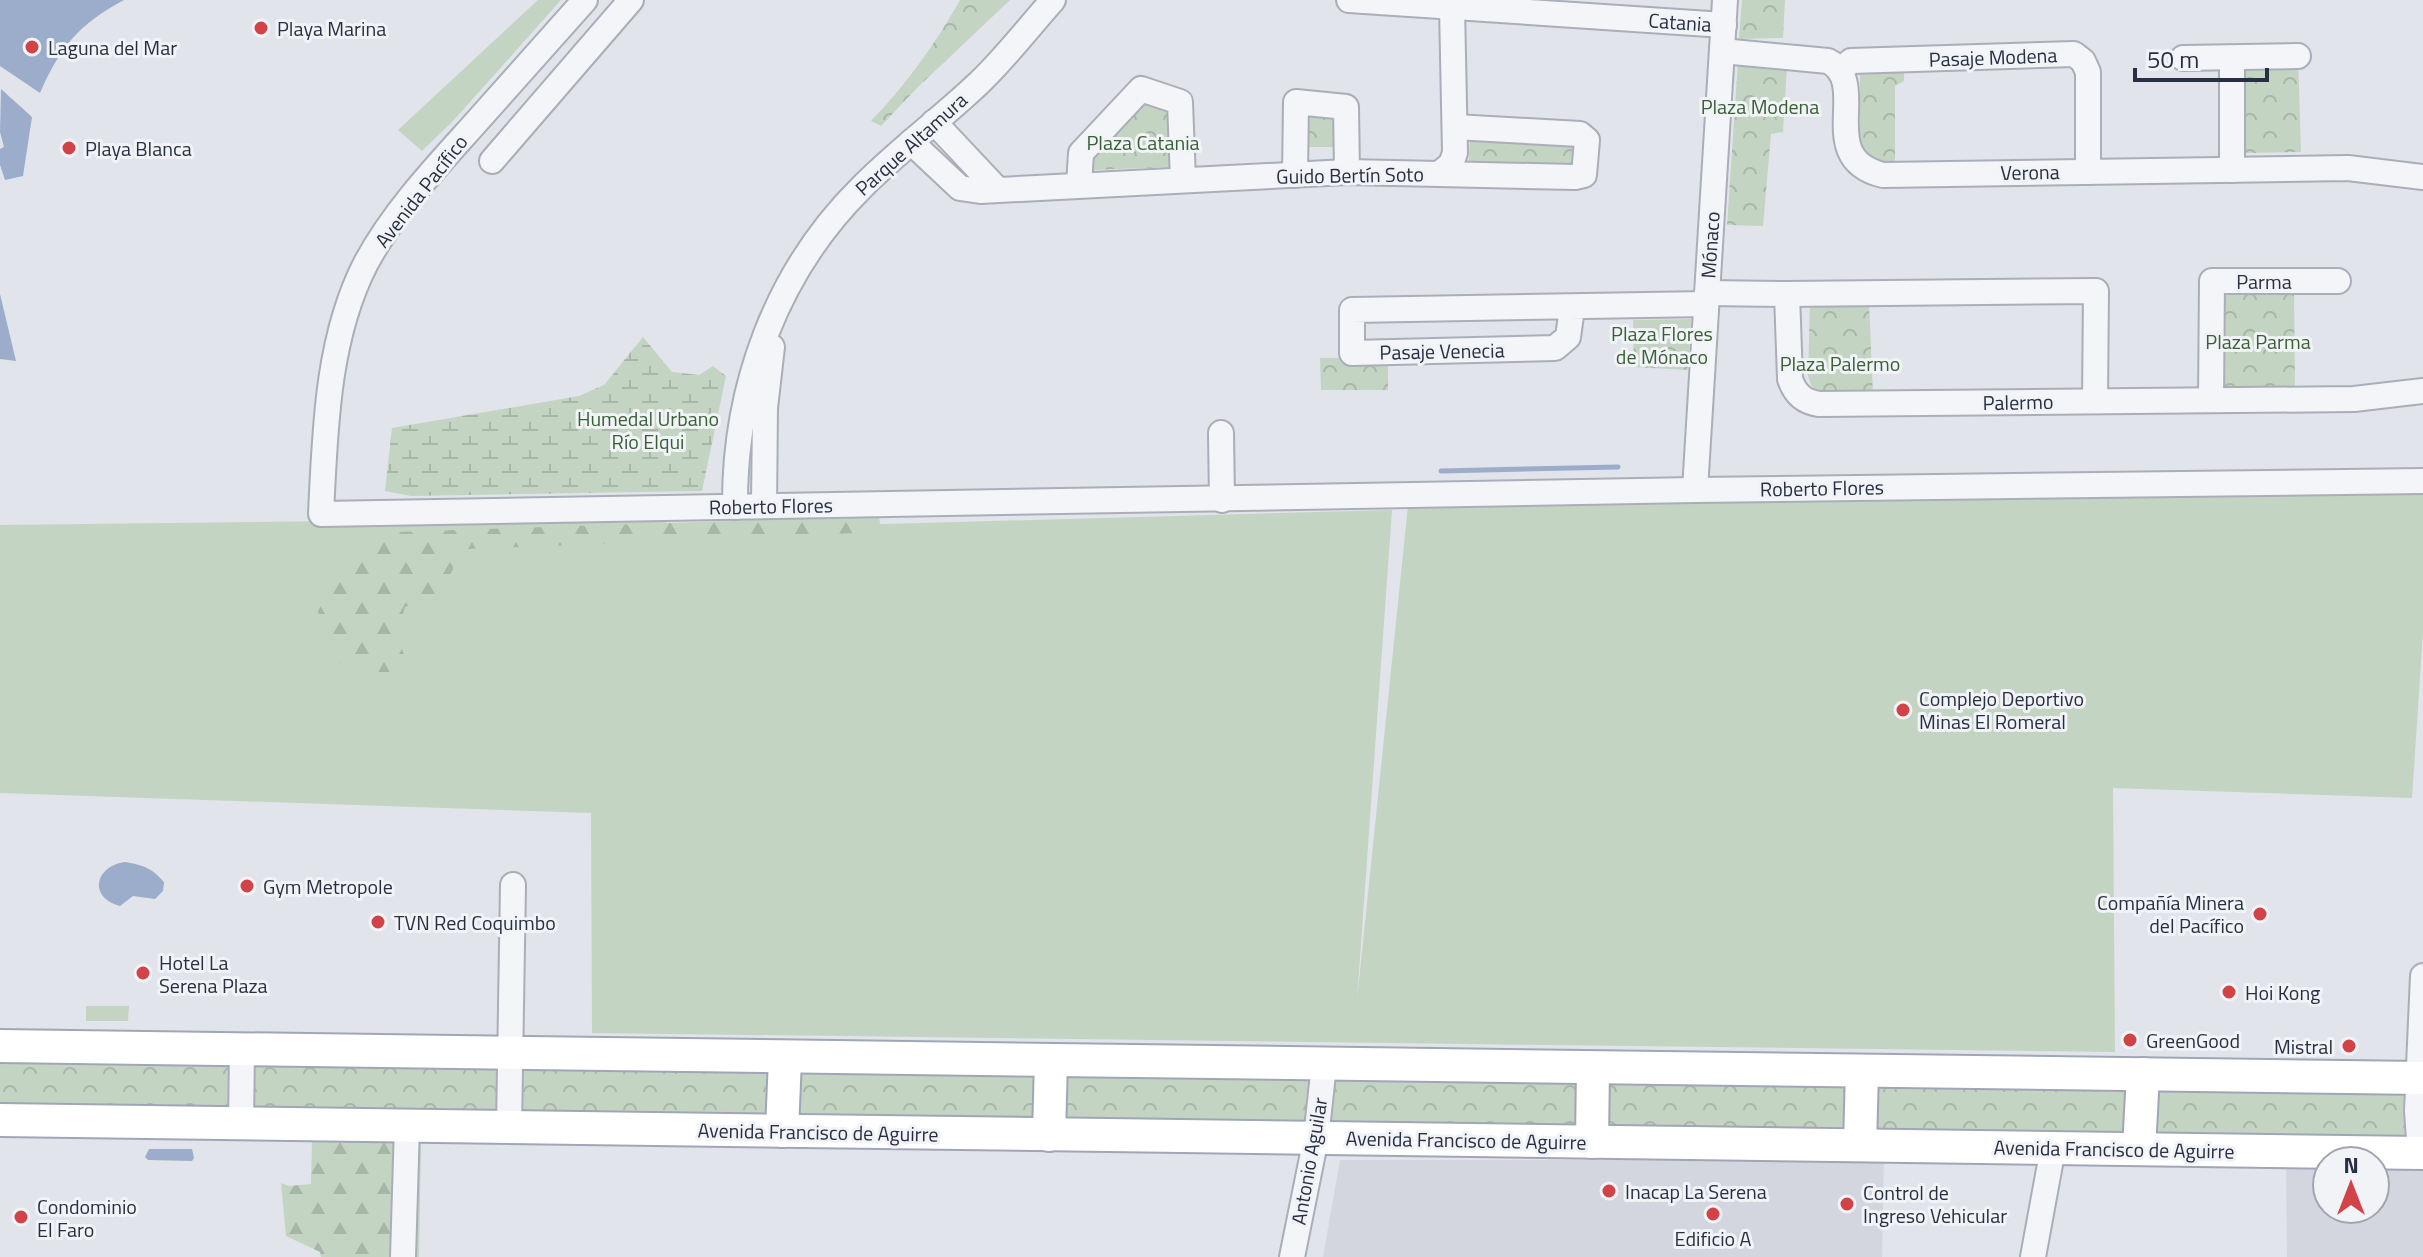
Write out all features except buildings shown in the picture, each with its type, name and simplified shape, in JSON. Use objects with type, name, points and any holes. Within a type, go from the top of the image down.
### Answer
[{"type":"main road","points":[[0,1046],[2420,1078]]},
{"type":"main road","points":[[782,1131],[785,1058]]},
{"type":"main road","points":[[1049,1135],[1051,1060]]},
{"type":"main road","points":[[1592,1142],[1593,1068]]},
{"type":"main road","points":[[1860,1145],[1862,1071]]},
{"type":"main road","points":[[2139,1149],[2143,1074]]},
{"type":"main road","name":"Avenida Francisco de Aguirre","points":[[0,1120],[2421,1153]]},
{"type":"street","name":"Avenida Pacífico","points":[[321,514],[330,383],[341,329],[366,264],[425,180],[585,0]]},
{"type":"street","name":"Avenida Pacífico","points":[[492,161],[631,0]]},
{"type":"street","name":"Parque Altamura","points":[[735,507],[737,454],[745,402],[760,348],[802,262],[835,217],[863,186],[981,81],[1053,0]]},
{"type":"street","name":"Catania","points":[[1349,0],[1452,7],[1590,8],[1724,25]]},
{"type":"street","name":"Mónaco","points":[[1695,490],[1725,0]]},
{"type":"street","name":"Guido Bertín Soto","points":[[911,142],[960,188],[980,191],[1347,172],[1439,174],[1451,164],[1455,153],[1452,7]]},
{"type":"street","points":[[1722,51],[1828,61],[1840,71]]},
{"type":"street","name":"Pasaje Modena","points":[[1840,71],[1851,61],[2074,54],[2083,61],[2088,72],[2088,172]]},
{"type":"street","points":[[2183,58],[2298,56]]},
{"type":"street","points":[[2232,58],[2232,170]]},
{"type":"street","name":"Verona","points":[[1840,71],[1844,83],[1847,146],[1857,162],[1883,175],[2348,168],[2423,177]]},
{"type":"street","points":[[1079,185],[1081,153],[1141,89],[1180,102],[1183,180]]},
{"type":"street","points":[[1295,175],[1296,102],[1346,107],[1347,172]]},
{"type":"street","points":[[934,122],[997,189]]},
{"type":"street","points":[[1439,174],[1584,175],[1587,140],[1580,134],[1455,127]]},
{"type":"street","name":"Parma","points":[[2211,400],[2212,281],[2338,281]]},
{"type":"street","points":[[1707,299],[1787,294],[2096,291],[2095,401]]},
{"type":"street","name":"Palermo","points":[[1787,294],[1790,379],[1797,394],[1811,403],[2354,399],[2423,391]]},
{"type":"street","name":"Parque Altamura","points":[[764,506],[765,408],[782,298]]},
{"type":"street","name":"Pasaje Venecia","points":[[1572,308],[1568,337],[1555,348],[1352,353],[1352,310],[1572,308],[1707,299]]},
{"type":"street","points":[[1221,433],[1222,500]]},
{"type":"street","name":"Roberto Flores","points":[[321,514],[1695,490],[2423,481]]},
{"type":"street","points":[[509,1128],[513,885]]},
{"type":"street","points":[[2421,1153],[2423,976]]},
{"type":"street","points":[[241,1124],[242,1049]]},
{"type":"street","name":"Antonio Aguilar","points":[[1292,1257],[1316,1138],[1324,1065]]},
{"type":"street","points":[[403,1257],[407,1126]]},
{"type":"street","points":[[2033,1257],[2053,1148]]},
{"type":"shaded area","name":"Inacap La Serena","points":[[1340,1160],[1884,1160],[1882,1257],[1323,1257]]},
{"type":"shaded area","points":[[2286,1168],[2311,1168],[2311,1225],[2391,1225],[2391,1169],[2423,1169],[2423,1257],[2287,1257]]},
{"type":"green space","points":[[538,0],[561,0],[453,121],[422,151],[398,130]]},
{"type":"green space","points":[[960,0],[1010,0],[881,126],[871,121],[919,64]]},
{"type":"green space","points":[[1742,0],[1785,0],[1783,38],[1739,39]]},
{"type":"green space","points":[[2298,56],[2301,152],[2246,153],[2245,71],[2254,57]]},
{"type":"green space","name":"Plaza Modena","points":[[1738,62],[1787,67],[1783,132],[1771,134],[1763,226],[1727,225]]},
{"type":"green space","points":[[1904,66],[1904,81],[1895,86],[1895,161],[1865,161],[1860,148],[1860,67]]},
{"type":"green space","name":"Plaza Catania","points":[[1144,98],[1170,107],[1171,167],[1092,170],[1090,157]]},
{"type":"green space","points":[[1305,113],[1337,114],[1336,147],[1305,147]]},
{"type":"green space","points":[[1470,134],[1579,145],[1579,164],[1567,170],[1466,169]]},
{"type":"green space","name":"Plaza Parma","points":[[2294,290],[2295,392],[2222,392],[2222,291]]},
{"type":"green space","name":"Plaza Palermo","points":[[1810,302],[1869,302],[1873,395],[1820,395],[1811,385],[1808,376]]},
{"type":"green space","name":"Plaza Flores de Mónaco","points":[[1691,319],[1688,370],[1634,367],[1633,320]]},
{"type":"green space","name":"Humedal Urbano Río Elqui","points":[[643,337],[672,372],[699,375],[713,366],[726,376],[702,491],[411,496],[385,491],[392,428],[579,396],[604,385]]},
{"type":"green space","points":[[1320,358],[1388,358],[1388,390],[1321,390]]},
{"type":"green space","points":[[2423,492],[2423,632],[2412,798],[2113,788],[2115,1052],[592,1033],[591,813],[0,793],[0,525],[665,517],[668,530],[1392,510],[1357,1000],[1409,496]]},
{"type":"green space","points":[[879,516],[881,532],[446,550],[454,567],[440,595],[405,607],[397,636],[404,654],[390,672],[350,672],[327,651],[318,611],[331,588],[396,532]]},
{"type":"green space","points":[[86,1006],[129,1006],[128,1021],[86,1021]]},
{"type":"green space","points":[[0,1051],[2423,1084],[2423,1145],[0,1113]]},
{"type":"green space","points":[[388,1137],[388,1143],[421,1145],[419,1257],[321,1257],[320,1252],[286,1236],[281,1183],[289,1186],[311,1184],[312,1139]]},
{"type":"water","name":"Laguna del Mar","points":[[0,0],[124,0],[95,18],[73,38],[55,62],[40,93],[0,66]]},
{"type":"water","points":[[1,89],[32,117],[23,176],[5,180],[0,165],[0,149],[4,147],[0,132]]},
{"type":"water","points":[[0,294],[16,361],[0,359]]},
{"type":"water","points":[[125,862],[155,873],[164,882],[163,891],[155,899],[133,896],[120,906],[110,902],[103,896],[99,882],[107,869]]},
{"type":"water","points":[[149,1149],[192,1149],[194,1158],[192,1161],[148,1160],[145,1157]]},
{"type":"waterway","points":[[1441,471],[1618,467]]},
{"type":"place","name":"Playa Marina","points":[[261,28]]},
{"type":"place","name":"Laguna del Mar","points":[[32,47]]},
{"type":"place","name":"Playa Blanca","points":[[69,148]]},
{"type":"place","name":"Complejo Deportivo Minas El Romeral","points":[[1903,710]]},
{"type":"place","name":"Gym Metropole","points":[[247,886]]},
{"type":"place","name":"Compañía Minera del Pacífico","points":[[2260,914]]},
{"type":"place","name":"TVN Red Coquimbo","points":[[378,922]]},
{"type":"place","name":"Hotel La Serena Plaza","points":[[143,973]]},
{"type":"place","name":"Hoi Kong","points":[[2229,992]]},
{"type":"place","name":"GreenGood","points":[[2130,1040]]},
{"type":"place","name":"Mistral","points":[[2349,1046]]},
{"type":"place","name":"Inacap La Serena","points":[[1609,1191]]},
{"type":"place","name":"Control de Ingreso Vehicular","points":[[1847,1204]]},
{"type":"place","name":"Edificio A","points":[[1713,1214]]},
{"type":"place","name":"Condominio El Faro","points":[[21,1217]]}]
